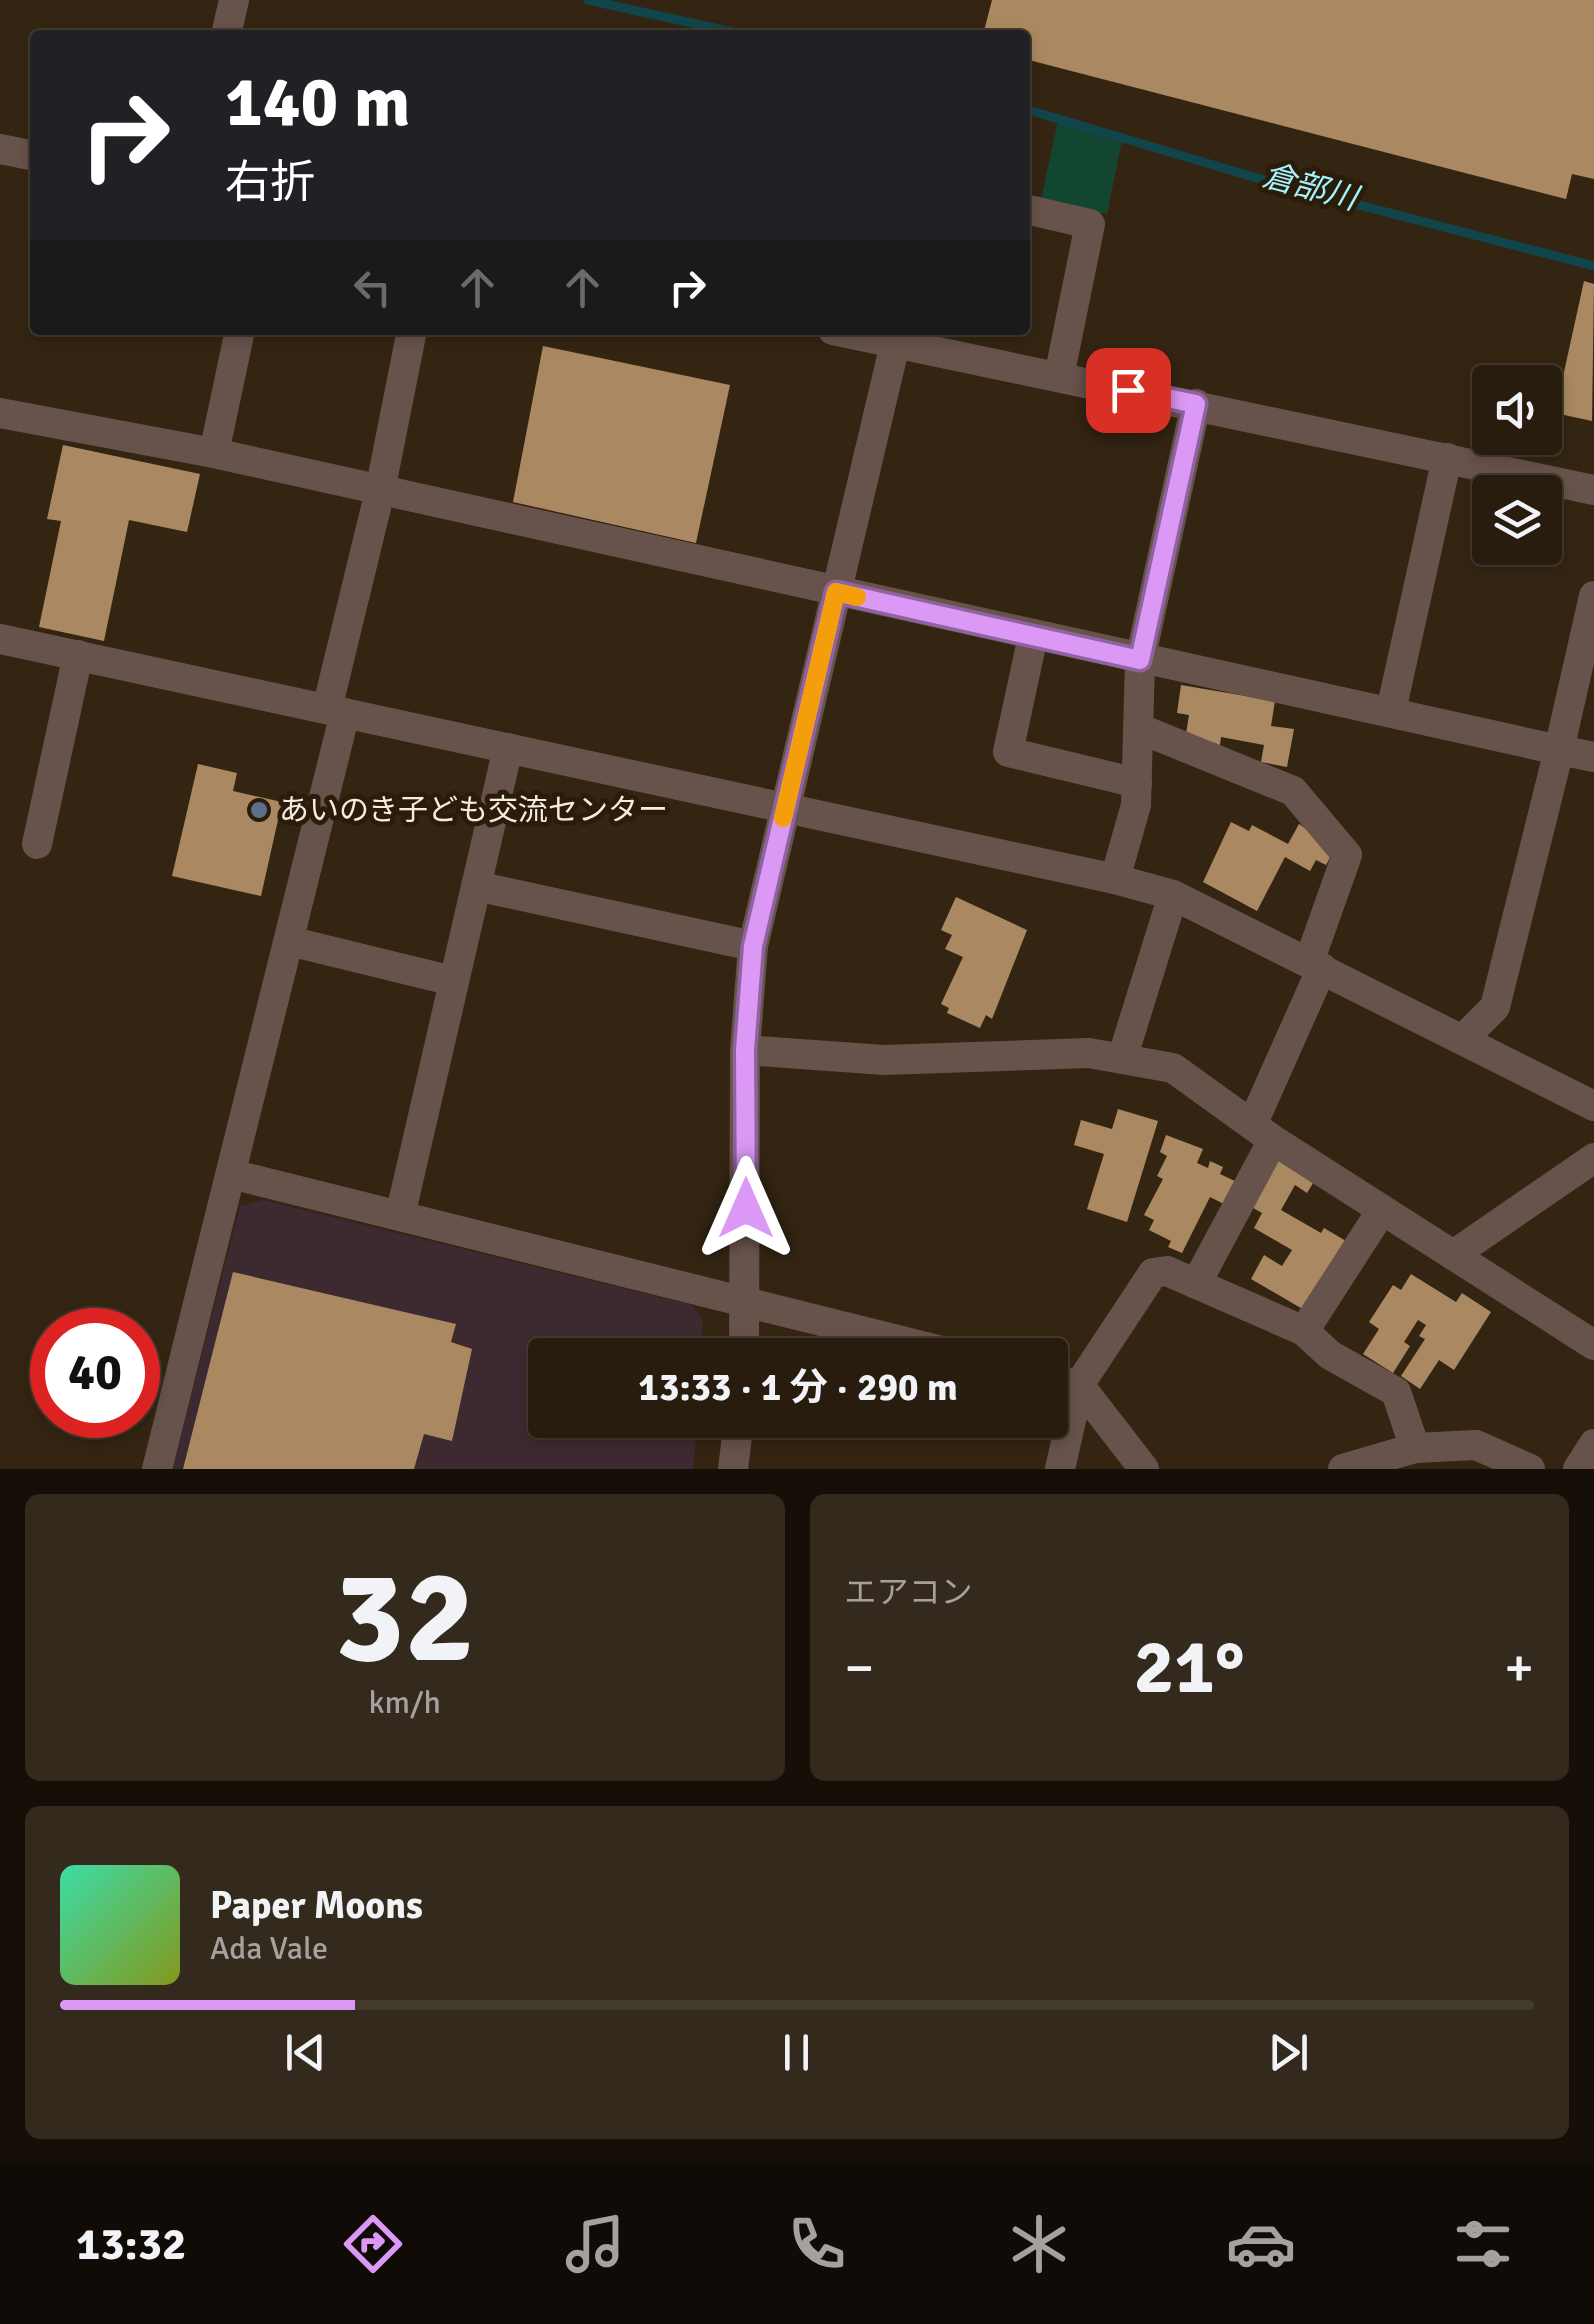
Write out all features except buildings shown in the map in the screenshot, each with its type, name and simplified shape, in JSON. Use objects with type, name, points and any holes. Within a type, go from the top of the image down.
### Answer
[{"type":"street","points":[[227,30],[234,0]]},
{"type":"street","points":[[0,149],[30,155]]},
{"type":"street","points":[[1030,210],[1090,224],[1059,377]]},
{"type":"street","points":[[214,453],[239,335]]},
{"type":"street","points":[[158,1469],[289,941],[411,335]]},
{"type":"street","points":[[855,335],[1594,490]]},
{"type":"street","points":[[745,1338],[745,1050],[753,946],[895,344]]},
{"type":"street","points":[[1115,879],[1136,805],[1140,660],[1196,404]]},
{"type":"street","points":[[0,413],[214,453],[1594,757]]},
{"type":"street","points":[[1391,711],[1446,458]]},
{"type":"street","points":[[1464,1038],[1495,1007],[1594,596]]},
{"type":"street","points":[[1033,636],[1008,752],[1136,783]]},
{"type":"street","points":[[0,638],[1173,894],[1594,1106]]},
{"type":"street","points":[[37,844],[78,655]]},
{"type":"street","points":[[1138,728],[1293,790],[1347,855],[1262,1132],[1196,1284]]},
{"type":"street","points":[[400,1216],[508,748]]},
{"type":"street","points":[[476,886],[753,946]]},
{"type":"street","points":[[1122,1059],[1173,894]]},
{"type":"street","points":[[289,941],[453,981]]},
{"type":"street","points":[[745,1050],[884,1060],[1089,1053],[1173,1068],[1262,1132],[1594,1345]]},
{"type":"street","points":[[1453,1255],[1594,1158]]},
{"type":"street","points":[[231,1174],[889,1338]]},
{"type":"street","points":[[1304,1331],[1382,1210]]},
{"type":"street","points":[[1068,1377],[1152,1273],[1168,1270],[1304,1331],[1330,1355],[1396,1392],[1414,1448]]},
{"type":"street","points":[[1068,1386],[1144,1469]]},
{"type":"street","points":[[733,1469],[737,1438]]},
{"type":"street","points":[[1060,1469],[1061,1438]]},
{"type":"street","points":[[1578,1469],[1594,1444]]},
{"type":"street","points":[[1351,1468],[1414,1448],[1476,1445],[1530,1469]]},
{"type":"shaded area","points":[[263,1200],[692,1305],[703,1320],[701,1338],[528,1338],[528,1438],[696,1438],[693,1469],[172,1469],[240,1206]]},
{"type":"green space","points":[[1058,120],[1122,141],[1107,214],[1041,200]]},
{"type":"waterway","name":"倉部川","points":[[588,0],[723,30]]},
{"type":"waterway","name":"倉部川","points":[[1030,110],[1267,181],[1594,266]]},
{"type":"slow traffic","points":[[783,818],[836,592],[857,597]]},
{"type":"place","name":"あいのき子ども交流センター","points":[[259,810]]},
{"type":"route","points":[[746,1208],[745,1050],[753,946],[836,592],[1140,660],[1196,404],[1128,390]]}]
